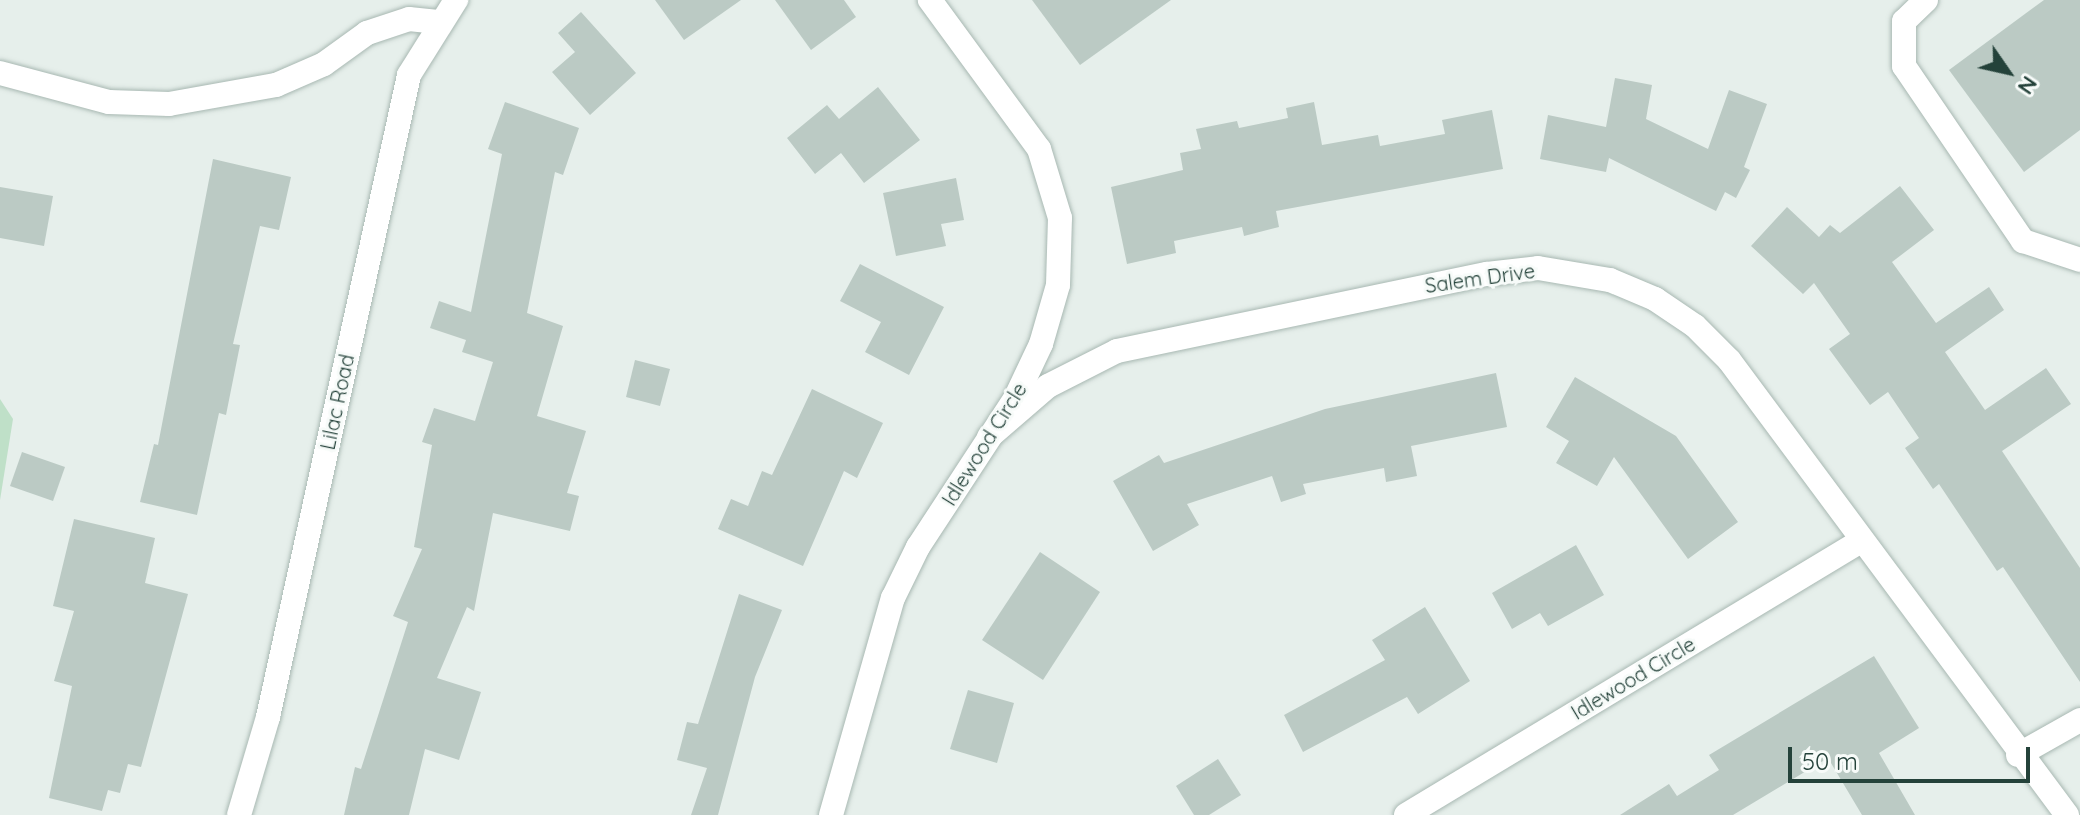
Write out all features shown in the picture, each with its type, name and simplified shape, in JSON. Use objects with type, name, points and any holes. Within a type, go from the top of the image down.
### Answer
[{"type":"street","name":"Lilac Road","points":[[239,815],[268,717],[409,75],[438,22],[456,0]]},
{"type":"street","name":"Idlewood Circle","points":[[831,815],[893,598],[918,547],[989,437],[1041,344],[1058,285],[1060,218],[1039,149],[930,0]]},
{"type":"street","points":[[1926,0],[1904,21],[1904,66],[2023,241],[2080,260]]},
{"type":"street","points":[[0,73],[109,102],[169,104],[276,85],[324,64],[367,33],[409,19],[438,22]]},
{"type":"street","name":"Salem Drive","points":[[989,437],[1048,386],[1117,351],[1487,274],[1538,268],[1587,274],[1655,299],[1695,326],[1786,433],[2018,755],[2067,815]]},
{"type":"street","name":"Idlewood Circle","points":[[1406,815],[1861,541]]},
{"type":"street","points":[[2018,755],[2080,720]]},
{"type":"green space","points":[[0,399],[13,419],[0,500]]},
{"type":"building","points":[[655,0],[741,0],[684,40]]},
{"type":"building","points":[[775,0],[844,0],[856,17],[811,50]]},
{"type":"building","points":[[1032,0],[1171,0],[1080,65]]},
{"type":"building","points":[[2044,0],[2080,0],[2080,130],[2024,172],[1949,70]]},
{"type":"building","points":[[581,12],[636,73],[590,115],[552,72],[575,52],[558,33]]},
{"type":"building","points":[[1615,78],[1652,85],[1646,119],[1708,149],[1729,90],[1767,104],[1744,167],[1750,170],[1736,198],[1725,192],[1716,211],[1609,158],[1606,172],[1540,159],[1548,115],[1606,127]]},
{"type":"building","points":[[878,87],[920,140],[864,183],[841,153],[815,174],[787,138],[827,105],[839,119]]},
{"type":"building","points":[[505,102],[579,128],[563,175],[555,172],[527,313],[563,326],[537,416],[586,431],[567,493],[579,496],[570,531],[493,513],[474,611],[467,607],[437,678],[481,692],[459,760],[425,749],[409,815],[344,815],[355,767],[361,769],[408,622],[393,616],[422,549],[414,547],[432,445],[422,442],[434,408],[475,421],[493,362],[462,352],[466,340],[430,328],[439,301],[471,312],[502,154],[488,149]]},
{"type":"building","points":[[1314,102],[1322,145],[1378,135],[1380,146],[1445,134],[1442,120],[1492,110],[1503,169],[1276,211],[1279,227],[1244,236],[1242,227],[1174,241],[1176,253],[1127,264],[1111,187],[1183,170],[1180,153],[1201,149],[1196,129],[1237,121],[1239,128],[1288,118],[1286,108]]},
{"type":"building","points":[[213,159],[291,177],[279,230],[260,226],[233,344],[240,345],[226,415],[219,413],[197,515],[140,502],[154,444],[158,445]]},
{"type":"building","points":[[956,178],[964,220],[941,224],[946,246],[896,256],[883,193]]},
{"type":"building","points":[[1900,186],[1934,230],[1892,262],[1936,323],[1989,287],[2004,310],[1945,352],[1985,410],[2046,368],[2071,404],[2002,451],[2080,568],[2080,682],[2003,567],[1997,571],[1939,484],[1933,489],[1905,448],[1919,438],[1888,392],[1870,405],[1829,349],[1850,334],[1814,283],[1803,294],[1751,246],[1787,207],[1819,237],[1830,225],[1840,233]]},
{"type":"building","points":[[0,187],[53,196],[44,246],[0,238]]},
{"type":"building","points":[[860,264],[944,307],[909,375],[865,352],[881,322],[840,301]]},
{"type":"building","points":[[635,360],[670,369],[660,406],[626,397]]},
{"type":"building","points":[[1496,373],[1507,427],[1411,446],[1417,476],[1386,482],[1384,468],[1303,484],[1306,494],[1281,502],[1272,476],[1187,504],[1199,525],[1153,551],[1113,481],[1159,455],[1164,463],[1325,409]]},
{"type":"building","points":[[1575,377],[1676,436],[1738,522],[1688,559],[1614,457],[1597,486],[1556,463],[1569,441],[1546,427]]},
{"type":"building","points":[[812,389],[883,423],[857,478],[844,471],[803,566],[718,529],[731,499],[748,506],[762,471],[772,475]]},
{"type":"building","points":[[22,452],[65,467],[53,501],[10,486]]},
{"type":"building","points":[[74,519],[155,538],[145,583],[188,594],[141,767],[128,764],[120,793],[108,790],[102,811],[49,798],[72,686],[54,681],[74,611],[53,606]]},
{"type":"building","points":[[1576,545],[1604,595],[1548,626],[1540,613],[1512,629],[1492,593]]},
{"type":"building","points":[[1040,552],[1100,592],[1043,680],[982,640]]},
{"type":"building","points":[[739,594],[782,610],[755,677],[718,815],[691,815],[707,768],[677,760],[687,722],[698,724]]},
{"type":"building","points":[[1425,607],[1470,681],[1418,714],[1407,697],[1303,752],[1284,715],[1385,660],[1372,640]]},
{"type":"building","points":[[1874,656],[1919,728],[1879,753],[1915,815],[1862,815],[1828,758],[1733,815],[1620,815],[1669,784],[1677,796],[1719,770],[1709,755]]},
{"type":"building","points":[[968,690],[1014,703],[997,763],[950,749]]},
{"type":"building","points":[[1218,759],[1241,795],[1209,815],[1194,815],[1176,786]]}]
